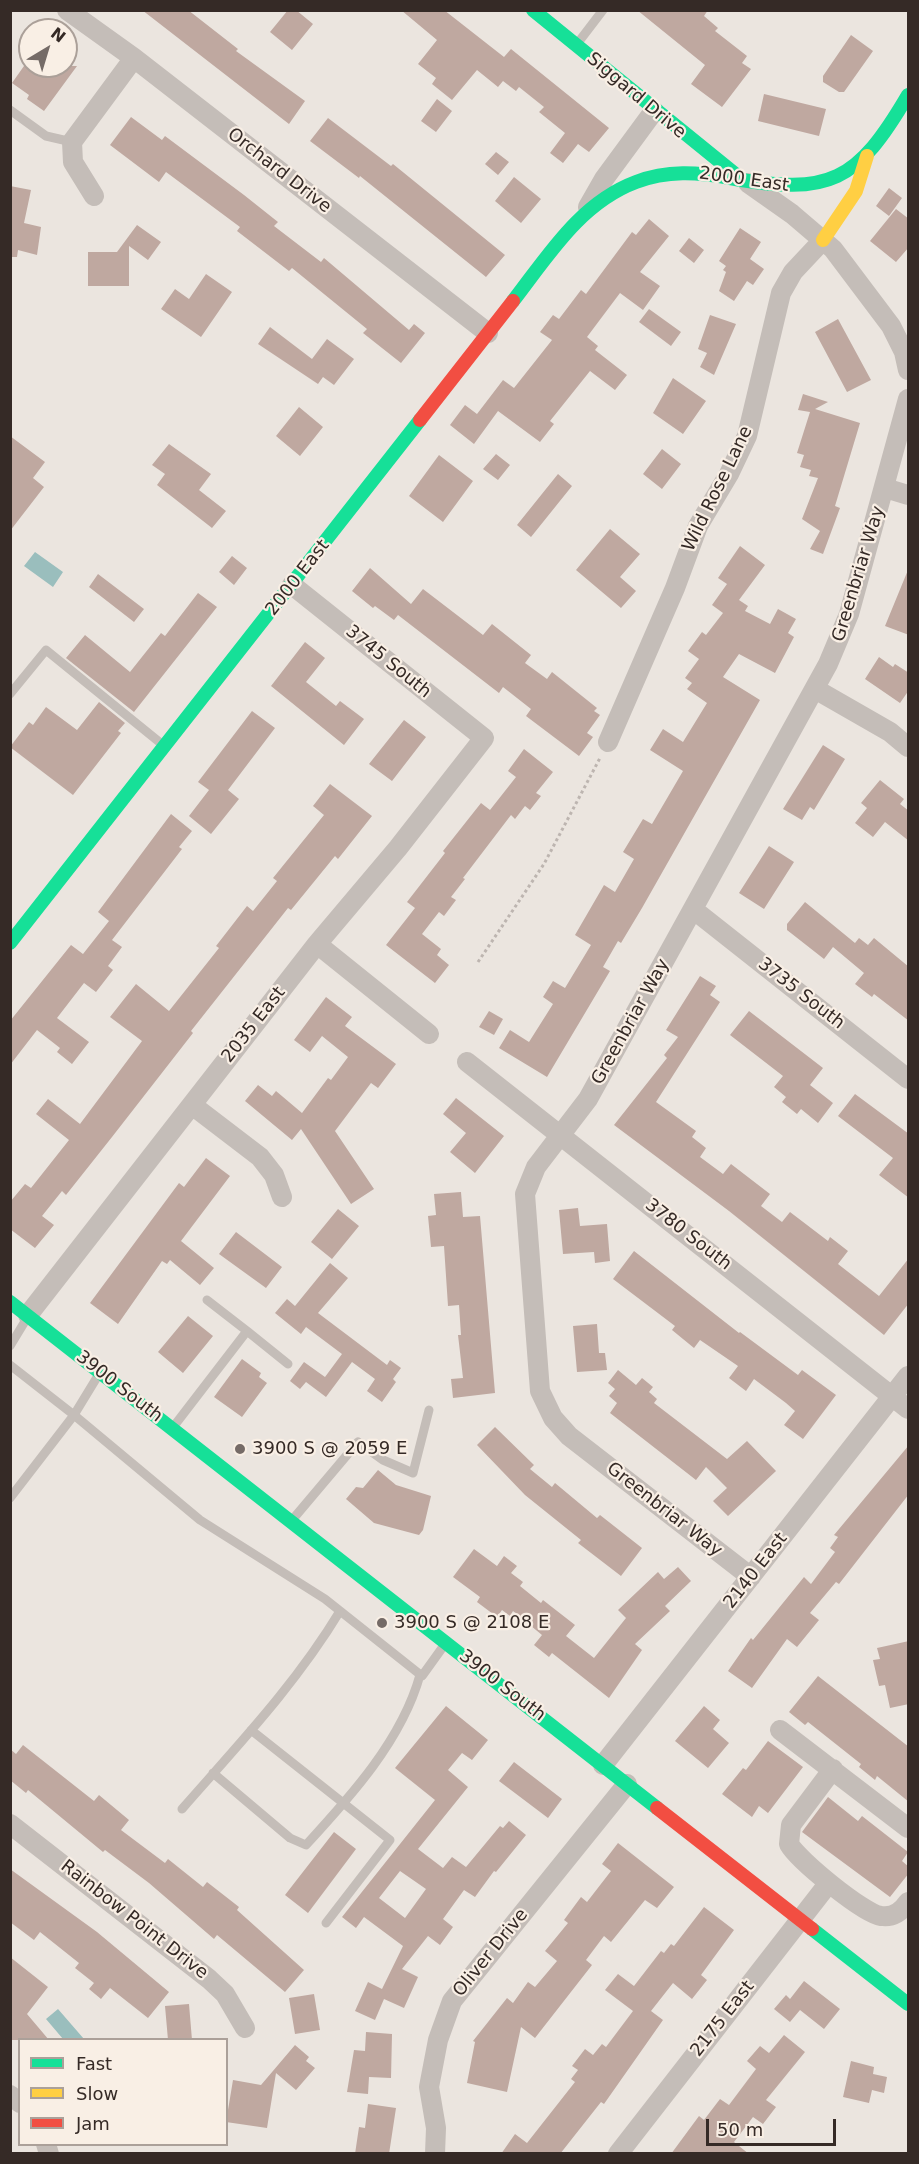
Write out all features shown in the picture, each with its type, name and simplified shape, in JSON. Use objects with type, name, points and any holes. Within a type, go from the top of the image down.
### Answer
[{"type":"street","name":"Orchard Drive","points":[[68,10],[134,58],[488,333]]},
{"type":"street","name":"Siggard Drive","points":[[532,10],[654,111],[741,178]]},
{"type":"street","points":[[94,196],[73,162],[72,142],[134,58]]},
{"type":"street","name":"2000 East","points":[[10,943],[574,222],[618,190],[662,174],[690,173],[741,178],[803,188],[841,176],[867,156],[909,95]]},
{"type":"street","name":"2000 East","points":[[585,213],[604,179],[654,111]]},
{"type":"street","points":[[823,240],[856,191],[867,156]]},
{"type":"street","points":[[741,178],[792,214],[823,240],[891,326],[904,352],[909,370]]},
{"type":"street","name":"Wild Rose Lane","points":[[608,742],[675,588],[698,526],[729,474],[747,436],[781,293],[793,272],[823,240]]},
{"type":"street","name":"Greenbriar Way","points":[[751,1577],[570,1436],[546,1408],[540,1391],[525,1204],[531,1176],[588,1100],[832,656],[849,614],[909,399]]},
{"type":"street","points":[[885,488],[909,495]]},
{"type":"street","name":"3745 South","points":[[292,585],[484,738]]},
{"type":"street","points":[[815,689],[890,732],[909,747]]},
{"type":"street","name":"2035 East","points":[[28,1316],[317,944],[398,848],[484,738]]},
{"type":"street","name":"3735 South","points":[[694,910],[909,1079]]},
{"type":"street","points":[[317,944],[429,1034]]},
{"type":"street","name":"3780 South","points":[[467,1062],[909,1409]]},
{"type":"street","points":[[192,1105],[260,1157],[274,1175],[282,1197]]},
{"type":"street","name":"3900 South","points":[[10,1302],[909,2004]]},
{"type":"street","name":"2140 East","points":[[603,1766],[909,1376]]},
{"type":"street","points":[[780,1730],[909,1828]]},
{"type":"street","points":[[833,1769],[794,1820],[788,1837],[792,1850],[828,1884],[878,1916],[894,1915],[909,1902]]},
{"type":"street","name":"Oliver Drive","points":[[435,2154],[436,2128],[429,2087],[438,2040],[452,2001],[627,1784]]},
{"type":"street","name":"Rainbow Point Drive","points":[[10,1824],[209,1978],[225,1994],[245,2028]]},
{"type":"street","name":"2175 East","points":[[618,2154],[828,1884]]},
{"type":"lane","points":[[575,46],[603,10]]},
{"type":"lane","points":[[10,110],[46,136],[72,142]]},
{"type":"lane","points":[[10,694],[46,650],[165,746]]},
{"type":"lane","points":[[207,1300],[288,1364]]},
{"type":"lane","points":[[10,1346],[28,1316]]},
{"type":"lane","points":[[172,1428],[247,1331]]},
{"type":"lane","points":[[10,1365],[74,1414],[200,1520],[340,1611],[420,1675]]},
{"type":"lane","points":[[10,1498],[74,1414],[100,1372]]},
{"type":"lane","points":[[291,1521],[358,1442],[384,1460],[413,1473],[429,1410]]},
{"type":"lane","points":[[183,1809],[316,1650],[340,1611]]},
{"type":"lane","points":[[213,1773],[298,1844],[306,1845],[344,1804],[397,1729],[413,1702],[420,1675],[422,1676],[446,1642]]},
{"type":"lane","points":[[251,1730],[390,1840],[326,1923]]},
{"type":"path","points":[[478,962],[544,864],[608,742]]},
{"type":"water","points":[[35,552],[63,572],[53,587],[24,566]]},
{"type":"water","points":[[58,2009],[83,2038],[62,2038],[46,2019]]},
{"type":"building","points":[[142,10],[188,10],[238,49],[236,51],[305,101],[289,124]]},
{"type":"building","points":[[288,10],[296,10],[313,24],[292,50],[270,32]]},
{"type":"building","points":[[401,10],[444,10],[504,57],[511,49],[609,128],[589,152],[578,144],[563,163],[550,153],[565,133],[539,112],[544,107],[519,87],[516,91],[503,81],[498,87],[477,70],[452,100],[432,84],[436,78],[418,64],[437,40]]},
{"type":"building","points":[[637,10],[708,10],[704,16],[718,28],[715,31],[747,56],[742,63],[751,69],[722,107],[691,84],[705,65]]},
{"type":"building","points":[[851,35],[873,51],[844,92],[839,92],[823,82],[823,76]]},
{"type":"building","points":[[18,74],[18,78],[68,78],[44,111],[27,99],[29,95],[12,83]]},
{"type":"building","points":[[764,94],[826,109],[819,136],[758,121]]},
{"type":"building","points":[[437,99],[452,111],[436,132],[421,121]]},
{"type":"building","points":[[131,117],[162,140],[165,136],[244,195],[278,222],[274,226],[321,262],[324,258],[409,330],[414,324],[425,333],[401,363],[363,333],[367,329],[292,268],[289,271],[237,231],[240,227],[166,172],[159,182],[110,145]]},
{"type":"building","points":[[328,118],[391,166],[393,164],[505,255],[486,277],[360,176],[359,178],[310,141]]},
{"type":"building","points":[[496,152],[509,162],[498,175],[485,164]]},
{"type":"building","points":[[514,177],[541,199],[521,223],[495,201]]},
{"type":"building","points":[[10,186],[31,190],[24,223],[41,227],[37,255],[18,250],[17,257],[10,257]]},
{"type":"building","points":[[889,188],[902,198],[889,216],[876,206]]},
{"type":"building","points":[[896,209],[909,219],[909,247],[896,262],[870,241]]},
{"type":"building","points":[[649,219],[669,236],[640,272],[660,286],[643,310],[620,293],[587,337],[598,346],[595,350],[627,375],[615,390],[590,371],[550,421],[554,424],[540,442],[498,411],[474,444],[450,425],[465,405],[477,414],[503,380],[514,388],[552,340],[540,332],[553,315],[559,319],[581,290],[586,294],[632,232],[636,235]]},
{"type":"building","points":[[137,225],[161,242],[148,260],[129,246],[129,286],[88,286],[88,252],[117,252]]},
{"type":"building","points":[[740,228],[761,242],[750,259],[764,269],[753,285],[747,281],[734,301],[719,291],[726,272],[723,270],[726,266],[719,261]]},
{"type":"building","points":[[689,238],[704,250],[694,263],[679,251]]},
{"type":"building","points":[[206,274],[232,292],[201,337],[161,309],[175,289],[189,299]]},
{"type":"building","points":[[649,309],[681,332],[671,346],[639,322]]},
{"type":"building","points":[[710,315],[736,324],[714,375],[700,367],[707,353],[698,349]]},
{"type":"building","points":[[838,319],[871,380],[847,392],[815,332]]},
{"type":"building","points":[[270,327],[312,359],[327,339],[354,359],[334,385],[323,377],[318,384],[258,344]]},
{"type":"building","points":[[673,378],[706,401],[683,434],[653,413]]},
{"type":"building","points":[[803,394],[828,402],[815,409],[860,423],[835,506],[840,508],[823,554],[810,549],[820,531],[802,519],[818,478],[809,476],[811,470],[800,467],[804,455],[797,453],[810,412],[798,410]]},
{"type":"building","points":[[299,407],[323,427],[300,456],[276,436]]},
{"type":"building","points":[[10,436],[45,462],[33,478],[44,487],[10,531]]},
{"type":"building","points":[[169,444],[211,474],[199,490],[226,511],[212,528],[157,485],[165,474],[152,465]]},
{"type":"building","points":[[662,449],[681,464],[662,489],[643,474]]},
{"type":"building","points":[[496,454],[510,465],[498,480],[483,469]]},
{"type":"building","points":[[439,455],[473,481],[443,522],[409,496]]},
{"type":"building","points":[[558,474],[572,486],[531,537],[517,525]]},
{"type":"building","points":[[610,529],[640,554],[620,577],[636,591],[621,608],[576,570]]},
{"type":"building","points":[[740,546],[765,565],[739,600],[748,606],[745,611],[770,624],[778,609],[796,619],[788,633],[794,637],[775,673],[739,654],[723,677],[760,700],[642,908],[621,943],[618,941],[603,967],[610,971],[547,1077],[499,1048],[510,1030],[529,1042],[553,1004],[543,997],[553,981],[565,988],[591,945],[575,935],[604,885],[615,892],[634,859],[623,852],[643,819],[652,824],[683,771],[650,750],[663,729],[683,742],[707,703],[687,689],[692,683],[685,678],[699,659],[688,651],[702,632],[706,635],[723,613],[712,605],[727,584],[718,578]]},
{"type":"building","points":[[232,556],[247,568],[234,585],[219,572]]},
{"type":"building","points":[[370,568],[411,604],[423,589],[483,635],[492,624],[531,655],[525,663],[547,679],[552,672],[597,708],[594,711],[600,715],[587,733],[593,737],[579,756],[526,716],[531,709],[503,687],[499,693],[398,615],[394,620],[375,606],[373,608],[352,591]]},
{"type":"building","points":[[909,570],[909,635],[885,626]]},
{"type":"building","points":[[98,574],[144,609],[134,622],[89,587]]},
{"type":"building","points":[[198,593],[217,607],[134,712],[66,658],[85,635],[130,672],[161,633],[165,636]]},
{"type":"building","points":[[305,642],[325,658],[306,682],[336,706],[340,701],[364,719],[344,745],[271,686]]},
{"type":"building","points":[[879,657],[893,667],[895,664],[909,673],[909,690],[900,703],[865,679]]},
{"type":"building","points":[[99,702],[125,723],[118,731],[121,733],[73,795],[10,747],[29,722],[33,725],[46,707],[77,730]]},
{"type":"building","points":[[252,711],[275,728],[228,790],[239,799],[211,834],[189,816],[209,790],[198,782]]},
{"type":"building","points":[[404,720],[426,737],[392,781],[369,764]]},
{"type":"building","points":[[823,745],[845,759],[814,810],[810,807],[802,820],[783,809]]},
{"type":"building","points":[[524,749],[553,772],[536,793],[541,796],[530,810],[525,806],[515,819],[511,815],[463,878],[465,879],[451,897],[456,900],[444,916],[439,912],[422,934],[441,949],[437,955],[449,965],[435,983],[386,945],[415,908],[407,902],[445,853],[443,851],[481,803],[490,810],[516,777],[508,771]]},
{"type":"building","points":[[880,780],[904,799],[900,804],[909,811],[909,841],[885,822],[873,837],[855,823],[867,808],[861,803]]},
{"type":"building","points":[[330,784],[372,816],[338,859],[335,856],[291,910],[288,908],[66,1195],[62,1191],[42,1216],[54,1225],[35,1248],[10,1229],[10,1202],[25,1184],[31,1188],[69,1140],[36,1114],[48,1099],[80,1124],[142,1041],[110,1017],[136,984],[169,1011],[219,948],[216,946],[247,906],[253,911],[277,881],[273,878],[324,815],[313,806]]},
{"type":"building","points":[[171,814],[192,831],[179,847],[182,849],[112,940],[122,947],[108,966],[113,970],[96,992],[84,983],[57,1018],[89,1042],[72,1064],[57,1052],[60,1048],[37,1030],[10,1065],[10,1021],[71,945],[83,954],[109,921],[98,912]]},
{"type":"building","points":[[769,846],[794,862],[764,909],[739,893]]},
{"type":"building","points":[[805,902],[855,943],[859,938],[868,945],[874,938],[909,967],[909,1021],[874,994],[872,997],[855,984],[864,973],[833,947],[824,959],[787,930],[787,924]]},
{"type":"building","points":[[700,976],[716,986],[710,995],[720,1002],[656,1102],[696,1131],[692,1137],[706,1148],[700,1157],[723,1174],[731,1164],[770,1194],[761,1206],[782,1222],[790,1212],[828,1241],[830,1237],[848,1251],[838,1264],[879,1296],[909,1258],[909,1303],[884,1335],[729,1211],[614,1125],[667,1058],[664,1055],[678,1037],[666,1030]]},
{"type":"building","points":[[326,997],[352,1017],[345,1026],[396,1064],[378,1088],[371,1083],[335,1131],[374,1189],[351,1204],[301,1129],[292,1140],[245,1101],[258,1085],[272,1096],[276,1091],[302,1113],[328,1078],[331,1080],[348,1057],[322,1036],[310,1052],[294,1040]]},
{"type":"building","points":[[489,1011],[503,1019],[494,1035],[479,1027]]},
{"type":"building","points":[[749,1011],[823,1068],[810,1085],[833,1103],[818,1123],[801,1109],[797,1114],[782,1102],[786,1097],[774,1087],[783,1076],[730,1035]]},
{"type":"building","points":[[855,1094],[909,1134],[909,1198],[879,1175],[893,1158],[838,1116]]},
{"type":"building","points":[[456,1098],[504,1136],[475,1173],[450,1152],[466,1133],[443,1114]]},
{"type":"building","points":[[206,1158],[230,1176],[181,1241],[214,1268],[200,1285],[170,1260],[167,1264],[162,1261],[118,1324],[90,1303],[179,1183],[184,1187]]},
{"type":"building","points":[[461,1192],[463,1217],[480,1216],[495,1393],[453,1398],[451,1379],[463,1378],[458,1335],[461,1335],[459,1305],[448,1306],[444,1246],[431,1247],[428,1216],[436,1215],[434,1194]]},
{"type":"building","points":[[578,1208],[580,1226],[607,1224],[610,1261],[595,1263],[594,1252],[563,1254],[559,1210]]},
{"type":"building","points":[[338,1209],[359,1226],[332,1259],[311,1242]]},
{"type":"building","points":[[236,1232],[282,1267],[266,1288],[219,1254]]},
{"type":"building","points":[[634,1251],[739,1333],[798,1375],[802,1370],[836,1395],[803,1439],[784,1425],[795,1411],[786,1403],[754,1379],[746,1391],[729,1378],[738,1366],[700,1340],[694,1348],[672,1330],[675,1326],[613,1279]]},
{"type":"building","points":[[330,1263],[348,1278],[318,1313],[387,1365],[390,1360],[401,1368],[393,1379],[396,1382],[382,1402],[367,1391],[375,1379],[352,1362],[326,1397],[306,1382],[300,1389],[290,1381],[304,1362],[325,1377],[342,1354],[306,1327],[301,1334],[275,1313],[287,1299],[295,1306]]},
{"type":"building","points":[[188,1316],[213,1336],[183,1373],[158,1352]]},
{"type":"building","points":[[597,1324],[599,1353],[605,1353],[607,1370],[577,1372],[573,1326]]},
{"type":"building","points":[[242,1359],[261,1373],[259,1377],[267,1383],[242,1417],[214,1397]]},
{"type":"building","points":[[618,1370],[636,1385],[642,1378],[653,1387],[649,1392],[657,1399],[654,1403],[727,1459],[747,1441],[776,1471],[728,1516],[713,1501],[727,1488],[706,1467],[696,1480],[610,1413],[617,1403],[609,1396],[615,1389],[608,1383]]},
{"type":"building","points":[[495,1427],[534,1465],[530,1469],[552,1487],[555,1483],[597,1518],[600,1515],[642,1548],[621,1576],[578,1543],[581,1540],[525,1495],[477,1445]]},
{"type":"building","points":[[909,1445],[909,1494],[839,1584],[836,1582],[810,1613],[819,1620],[797,1647],[787,1639],[752,1688],[728,1671],[751,1638],[753,1640],[804,1577],[811,1584],[835,1552],[830,1548],[838,1537],[834,1535]]},
{"type":"building","points":[[378,1470],[396,1485],[431,1496],[423,1530],[419,1535],[374,1523],[346,1499],[356,1487],[363,1488]]},
{"type":"building","points":[[474,1549],[497,1566],[504,1556],[517,1566],[511,1573],[523,1582],[520,1586],[541,1603],[543,1600],[575,1625],[566,1636],[594,1658],[626,1618],[618,1610],[658,1572],[664,1579],[678,1567],[691,1581],[665,1606],[670,1611],[635,1644],[642,1650],[609,1698],[552,1653],[549,1657],[534,1645],[542,1635],[513,1611],[510,1616],[502,1610],[497,1617],[477,1602],[480,1597],[453,1577]]},
{"type":"building","points":[[909,1641],[909,1704],[890,1708],[885,1685],[879,1686],[873,1660],[880,1659],[877,1648]]},
{"type":"building","points":[[818,1676],[909,1747],[909,1802],[877,1776],[875,1780],[859,1767],[861,1764],[808,1722],[805,1725],[789,1712]]},
{"type":"building","points":[[446,1706],[488,1740],[472,1760],[462,1753],[448,1770],[468,1787],[418,1849],[443,1868],[452,1857],[466,1867],[500,1826],[503,1828],[509,1821],[526,1835],[496,1872],[494,1871],[475,1897],[464,1890],[443,1919],[453,1927],[440,1945],[428,1936],[402,1969],[418,1977],[404,2008],[384,1999],[375,2020],[355,2011],[368,1982],[382,1989],[403,1946],[364,1917],[356,1928],[342,1917],[435,1800],[395,1768]],"holes":[[[400,1871],[426,1889],[405,1918],[379,1898]]]},
{"type":"building","points":[[704,1706],[720,1720],[713,1729],[729,1743],[708,1768],[675,1741]]},
{"type":"building","points":[[768,1741],[803,1767],[768,1813],[759,1806],[752,1817],[722,1794],[743,1768],[746,1770]]},
{"type":"building","points":[[23,1745],[94,1801],[99,1795],[129,1820],[121,1830],[165,1863],[168,1859],[203,1887],[207,1882],[239,1907],[237,1910],[304,1970],[285,1992],[217,1935],[214,1939],[149,1883],[105,1850],[103,1852],[28,1790],[26,1793],[10,1780],[10,1749],[16,1754]]},
{"type":"building","points":[[514,1762],[562,1799],[548,1818],[499,1781]]},
{"type":"building","points":[[828,1797],[858,1821],[862,1816],[908,1852],[902,1861],[909,1867],[909,1873],[890,1897],[802,1832]]},
{"type":"building","points":[[334,1832],[356,1849],[308,1913],[285,1895]]},
{"type":"building","points":[[618,1843],[674,1887],[657,1908],[645,1900],[611,1942],[604,1936],[586,1960],[592,1965],[535,2038],[521,2027],[507,2092],[467,2083],[475,2042],[473,2041],[507,1998],[513,2003],[528,1982],[535,1987],[557,1961],[545,1951],[568,1923],[564,1920],[581,1897],[587,1902],[611,1871],[602,1864]]},
{"type":"building","points":[[10,1869],[97,1932],[169,1992],[148,2018],[110,1988],[101,1999],[89,1989],[94,1983],[75,1968],[79,1963],[40,1932],[34,1940],[10,1922]]},
{"type":"building","points":[[704,1907],[734,1930],[701,1975],[707,1980],[692,1999],[673,1983],[651,2011],[663,2020],[604,2104],[601,2102],[560,2154],[501,2154],[515,2134],[527,2143],[575,2082],[571,2079],[578,2070],[572,2066],[585,2049],[593,2055],[602,2044],[606,2047],[633,2011],[605,1990],[618,1974],[634,1986],[661,1951],[664,1953],[671,1944],[674,1946]]},
{"type":"building","points":[[10,1957],[48,1987],[27,2014],[47,2038],[10,2040]]},
{"type":"building","points":[[804,1981],[840,2009],[824,2029],[800,2010],[790,2022],[774,2009],[786,1995],[790,1999]]},
{"type":"building","points":[[314,1994],[320,2030],[295,2034],[289,1998]]},
{"type":"building","points":[[189,2004],[192,2038],[168,2038],[165,2006]]},
{"type":"building","points":[[366,2032],[392,2034],[391,2078],[369,2077],[368,2094],[347,2092],[354,2050],[365,2051]]},
{"type":"building","points":[[784,2035],[805,2052],[766,2100],[776,2107],[763,2124],[753,2117],[734,2142],[749,2154],[671,2154],[699,2116],[704,2120],[720,2099],[729,2105],[756,2069],[747,2061],[760,2046],[769,2053]]},
{"type":"building","points":[[295,2045],[309,2057],[306,2061],[315,2068],[296,2090],[276,2073],[267,2128],[228,2122],[233,2080],[261,2085]]},
{"type":"building","points":[[851,2061],[874,2067],[873,2074],[887,2077],[884,2093],[872,2090],[869,2103],[843,2097]]},
{"type":"building","points":[[368,2104],[396,2108],[389,2154],[355,2154],[359,2127],[365,2128]]},
{"type":"traffic: fast","points":[[533,10],[740,178]]},
{"type":"traffic: fast","points":[[513,301],[567,232],[598,203],[616,191],[659,175],[683,173],[706,174],[764,183],[793,185],[817,183],[837,176],[856,164],[873,147],[908,95]]},
{"type":"traffic: fast","points":[[10,943],[420,420]]},
{"type":"traffic: fast","points":[[10,1302],[657,1808]]},
{"type":"traffic: fast","points":[[812,1929],[908,2004]]},
{"type":"traffic: slow","points":[[823,240],[856,191],[867,156]]},
{"type":"traffic: jam","points":[[420,420],[513,301]]},
{"type":"traffic: jam","points":[[657,1808],[812,1929]]},
{"type":"place","name":"3900 S @ 2059 E","points":[[240,1449]]},
{"type":"place","name":"3900 S @ 2108 E","points":[[382,1623]]}]
